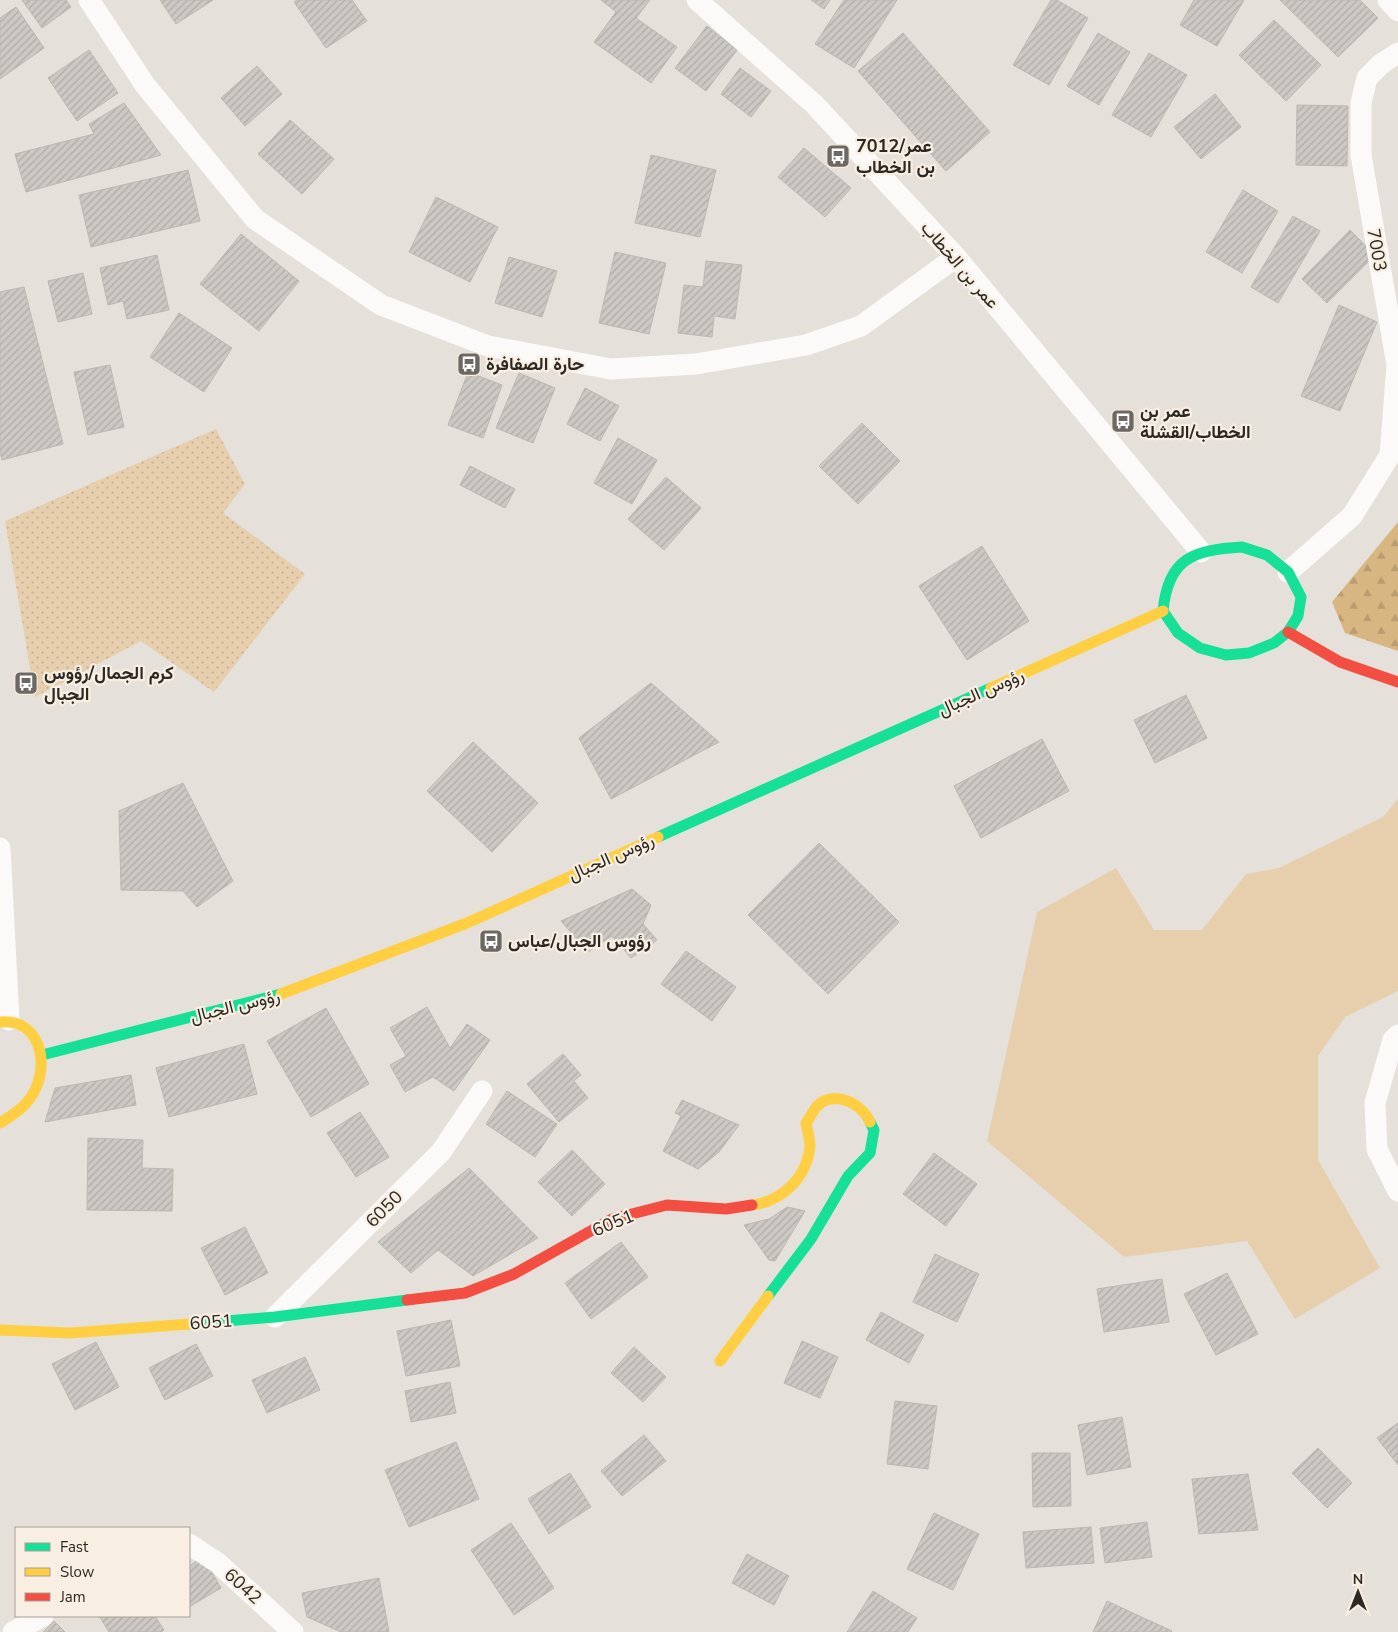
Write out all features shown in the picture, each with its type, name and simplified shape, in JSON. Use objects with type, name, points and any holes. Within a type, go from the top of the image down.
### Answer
[{"type":"street","points":[[89,0],[145,85],[255,219],[381,305],[488,346],[611,368],[696,364],[806,345],[861,326],[956,257]]},
{"type":"street","name":"عمر بن الخطاب","points":[[697,0],[815,105],[956,257],[1201,552]]},
{"type":"street","points":[[1388,0],[1398,11]]},
{"type":"street","name":"7003","points":[[1288,572],[1352,516],[1390,455],[1397,364],[1361,156],[1361,103],[1367,78],[1381,64],[1398,53]]},
{"type":"street","points":[[1242,547],[1267,556],[1288,572],[1301,597],[1298,616],[1288,632],[1274,643],[1249,653],[1226,655],[1200,648],[1178,632],[1163,611],[1167,583],[1179,566],[1201,552],[1215,548],[1242,547]]},
{"type":"street","name":"رؤوس الجبال","points":[[42,1055],[290,992],[468,923],[1163,611]]},
{"type":"street","points":[[1288,632],[1340,662],[1398,682]]},
{"type":"street","points":[[0,848],[4,1021],[27,1026],[38,1043],[42,1055],[38,1085],[15,1115],[0,1123]]},
{"type":"street","points":[[1398,1035],[1393,1040],[1375,1103],[1378,1149],[1398,1191]]},
{"type":"street","name":"6050","points":[[275,1317],[440,1152],[482,1091]]},
{"type":"street","name":"6051","points":[[0,1330],[70,1333],[275,1317],[465,1293],[514,1274],[612,1220],[667,1205],[726,1209],[763,1204],[793,1187],[805,1167],[810,1146],[806,1123],[818,1105],[832,1099],[848,1100],[866,1112],[874,1130],[870,1153],[848,1176],[811,1239],[720,1361]]},
{"type":"street","name":"6042","points":[[190,1545],[218,1563],[293,1632]]},
{"type":"street","points":[[13,1632],[41,1617]]},
{"type":"shaded area","points":[[216,429],[245,484],[223,513],[305,574],[214,692],[141,641],[35,697],[5,521]]},
{"type":"shaded area","points":[[1398,799],[1398,991],[1345,1017],[1318,1056],[1318,1160],[1380,1268],[1295,1319],[1247,1241],[1124,1257],[987,1141],[1037,912],[1116,868],[1154,930],[1202,930],[1246,874],[1279,868],[1383,817]]},
{"type":"green space","points":[[1398,522],[1398,651],[1345,633],[1332,602]]},
{"type":"building","points":[[22,0],[66,0],[71,7],[42,28]]},
{"type":"building","points":[[160,0],[213,0],[176,24]]},
{"type":"building","points":[[297,0],[352,0],[367,21],[326,48],[294,2]]},
{"type":"building","points":[[601,0],[650,0],[636,18],[677,47],[651,83],[594,42],[616,12]]},
{"type":"building","points":[[811,0],[830,0],[824,9]]},
{"type":"building","points":[[844,0],[897,0],[854,68],[815,44]]},
{"type":"building","points":[[1051,0],[1057,0],[1088,18],[1049,85],[1013,65]]},
{"type":"building","points":[[1194,0],[1244,0],[1217,46],[1180,25]]},
{"type":"building","points":[[1280,0],[1360,0],[1378,18],[1338,57]]},
{"type":"building","points":[[16,7],[44,48],[0,79],[0,18]]},
{"type":"building","points":[[1274,20],[1321,65],[1286,101],[1239,55]]},
{"type":"building","points":[[707,26],[737,50],[706,91],[675,68]]},
{"type":"building","points":[[903,33],[990,132],[946,171],[858,71]]},
{"type":"building","points":[[1098,33],[1130,52],[1099,105],[1067,86]]},
{"type":"building","points":[[89,50],[118,93],[77,121],[48,78]]},
{"type":"building","points":[[1149,53],[1187,75],[1151,137],[1112,115]]},
{"type":"building","points":[[257,66],[282,94],[245,126],[221,98]]},
{"type":"building","points":[[740,68],[771,91],[751,117],[721,94]]},
{"type":"building","points":[[1215,94],[1241,127],[1201,159],[1174,127]]},
{"type":"building","points":[[124,103],[161,155],[26,192],[15,154],[94,134],[89,124]]},
{"type":"building","points":[[1297,105],[1348,106],[1347,166],[1296,165]]},
{"type":"building","points":[[290,120],[334,159],[302,194],[258,154]]},
{"type":"building","points":[[804,148],[851,188],[825,217],[778,177]]},
{"type":"building","points":[[651,155],[716,170],[700,237],[635,223]]},
{"type":"building","points":[[188,170],[200,221],[91,247],[79,195]]},
{"type":"building","points":[[1243,190],[1278,211],[1242,273],[1206,252]]},
{"type":"building","points":[[436,197],[498,227],[470,282],[409,252]]},
{"type":"building","points":[[1293,216],[1320,231],[1278,303],[1251,287]]},
{"type":"building","points":[[1350,230],[1375,255],[1327,303],[1302,279]]},
{"type":"building","points":[[241,234],[299,281],[259,331],[200,284]]},
{"type":"building","points":[[615,252],[666,263],[649,334],[599,323]]},
{"type":"building","points":[[157,255],[169,310],[127,319],[123,301],[108,305],[100,268]]},
{"type":"building","points":[[509,257],[557,271],[542,317],[495,303]]},
{"type":"building","points":[[706,261],[742,265],[735,319],[714,316],[712,337],[678,333],[684,285],[703,287]]},
{"type":"building","points":[[83,273],[92,314],[58,322],[48,281]]},
{"type":"building","points":[[24,287],[63,444],[2,460],[0,452],[0,292]]},
{"type":"building","points":[[1339,305],[1377,322],[1340,411],[1301,396]]},
{"type":"building","points":[[179,313],[232,348],[204,392],[150,357]]},
{"type":"building","points":[[110,365],[124,427],[88,435],[74,372]]},
{"type":"building","points":[[468,372],[502,385],[483,438],[448,425]]},
{"type":"building","points":[[519,373],[555,388],[533,443],[496,428]]},
{"type":"building","points":[[585,388],[619,406],[600,441],[567,424]]},
{"type":"building","points":[[862,423],[900,461],[858,504],[819,466]]},
{"type":"building","points":[[618,438],[657,460],[632,504],[594,483]]},
{"type":"building","points":[[470,466],[515,489],[505,508],[460,485]]},
{"type":"building","points":[[666,477],[701,508],[664,550],[628,519]]},
{"type":"building","points":[[982,546],[1029,621],[967,660],[919,586]]},
{"type":"building","points":[[651,683],[719,742],[611,799],[579,738]]},
{"type":"building","points":[[1186,695],[1207,738],[1155,763],[1134,720]]},
{"type":"building","points":[[1042,739],[1069,791],[981,838],[954,786]]},
{"type":"building","points":[[473,742],[538,803],[492,852],[427,791]]},
{"type":"building","points":[[183,783],[233,881],[197,907],[183,891],[121,890],[119,811]]},
{"type":"building","points":[[819,843],[899,922],[828,994],[748,915]]},
{"type":"building","points":[[632,889],[651,905],[643,924],[657,940],[631,958],[612,936],[588,952],[561,921]]},
{"type":"building","points":[[686,951],[736,987],[712,1021],[661,984]]},
{"type":"building","points":[[427,1007],[450,1048],[467,1024],[490,1040],[454,1091],[433,1077],[405,1092],[390,1065],[406,1056],[390,1028]]},
{"type":"building","points":[[326,1008],[369,1084],[311,1117],[267,1041]]},
{"type":"building","points":[[244,1044],[257,1094],[169,1117],[156,1068]]},
{"type":"building","points":[[563,1054],[581,1075],[574,1081],[588,1098],[559,1122],[527,1084]]},
{"type":"building","points":[[131,1075],[136,1105],[45,1122],[55,1088]]},
{"type":"building","points":[[507,1091],[557,1124],[535,1157],[486,1124]]},
{"type":"building","points":[[682,1100],[739,1125],[719,1152],[698,1169],[663,1151],[681,1116],[675,1113]]},
{"type":"building","points":[[360,1112],[389,1157],[356,1177],[327,1133]]},
{"type":"building","points":[[88,1138],[143,1140],[142,1168],[173,1169],[172,1211],[87,1210]]},
{"type":"building","points":[[572,1150],[605,1184],[572,1216],[538,1182]]},
{"type":"building","points":[[934,1153],[977,1184],[946,1226],[903,1194]]},
{"type":"building","points":[[469,1168],[538,1238],[473,1276],[438,1250],[411,1273],[378,1242]]},
{"type":"building","points":[[787,1207],[805,1211],[775,1261],[769,1260],[744,1225],[769,1219]]},
{"type":"building","points":[[245,1227],[268,1273],[225,1295],[201,1248]]},
{"type":"building","points":[[621,1242],[648,1277],[591,1319],[565,1283]]},
{"type":"building","points":[[935,1254],[979,1274],[957,1322],[913,1302]]},
{"type":"building","points":[[1227,1273],[1258,1334],[1216,1355],[1184,1294]]},
{"type":"building","points":[[1162,1279],[1169,1322],[1104,1332],[1097,1289]]},
{"type":"building","points":[[881,1312],[924,1335],[909,1363],[866,1340]]},
{"type":"building","points":[[451,1320],[460,1366],[406,1376],[397,1331]]},
{"type":"building","points":[[802,1341],[838,1357],[820,1398],[784,1383]]},
{"type":"building","points":[[96,1342],[119,1387],[75,1410],[52,1364]]},
{"type":"building","points":[[196,1344],[213,1376],[165,1400],[149,1368]]},
{"type":"building","points":[[634,1347],[666,1377],[643,1402],[611,1373]]},
{"type":"building","points":[[305,1357],[320,1390],[267,1413],[252,1380]]},
{"type":"building","points":[[450,1382],[456,1413],[411,1422],[405,1391]]},
{"type":"building","points":[[895,1401],[937,1406],[928,1469],[887,1464]]},
{"type":"building","points":[[1122,1417],[1131,1467],[1087,1475],[1078,1425]]},
{"type":"building","points":[[1398,1423],[1398,1465],[1377,1438]]},
{"type":"building","points":[[644,1435],[666,1461],[622,1496],[601,1471]]},
{"type":"building","points":[[456,1442],[479,1499],[409,1527],[385,1470]]},
{"type":"building","points":[[1318,1448],[1352,1483],[1327,1508],[1292,1473]]},
{"type":"building","points":[[1032,1453],[1070,1453],[1071,1506],[1033,1507]]},
{"type":"building","points":[[570,1473],[591,1507],[549,1534],[528,1499]]},
{"type":"building","points":[[1248,1474],[1258,1530],[1199,1534],[1192,1479]]},
{"type":"building","points":[[934,1513],[979,1534],[953,1590],[907,1569]]},
{"type":"building","points":[[1147,1522],[1152,1557],[1105,1563],[1100,1528]]},
{"type":"building","points":[[511,1523],[554,1588],[514,1615],[471,1550]]},
{"type":"building","points":[[1091,1527],[1094,1563],[1026,1568],[1023,1532]]},
{"type":"building","points":[[747,1554],[789,1576],[774,1605],[732,1583]]},
{"type":"building","points":[[203,1557],[221,1588],[190,1606],[190,1565]]},
{"type":"building","points":[[379,1578],[389,1632],[341,1632],[307,1617],[302,1593]]},
{"type":"building","points":[[873,1591],[917,1618],[908,1632],[847,1632]]},
{"type":"building","points":[[1107,1601],[1172,1631],[1093,1632]]},
{"type":"building","points":[[100,1617],[156,1617],[164,1630],[161,1632],[109,1632]]},
{"type":"building","points":[[54,1621],[65,1632],[43,1632]]},
{"type":"traffic: fast","points":[[1242,547],[1267,555],[1288,572],[1301,597],[1298,616],[1288,632],[1274,643],[1249,653],[1226,655],[1200,648],[1178,633],[1163,611],[1171,579],[1177,568],[1186,560],[1197,555],[1225,548],[1242,547]]},
{"type":"traffic: fast","points":[[658,837],[991,688]]},
{"type":"traffic: fast","points":[[42,1055],[281,994]]},
{"type":"traffic: fast","points":[[768,1296],[811,1239],[848,1176],[870,1153],[874,1130],[870,1122]]},
{"type":"traffic: fast","points":[[190,1324],[275,1317],[407,1300]]},
{"type":"traffic: slow","points":[[991,688],[1163,611]]},
{"type":"traffic: slow","points":[[281,994],[467,923],[658,837]]},
{"type":"traffic: slow","points":[[0,1022],[13,1023],[24,1027],[32,1034],[38,1044],[41,1056],[39,1080],[28,1102],[0,1123]]},
{"type":"traffic: slow","points":[[752,1205],[763,1203],[783,1193],[799,1177],[808,1157],[810,1146],[806,1123],[817,1106],[824,1101],[832,1099],[847,1101],[861,1110],[870,1122]]},
{"type":"traffic: slow","points":[[720,1361],[768,1296]]},
{"type":"traffic: slow","points":[[0,1330],[70,1333],[190,1324]]},
{"type":"traffic: jam","points":[[1288,632],[1340,662],[1398,682]]},
{"type":"traffic: jam","points":[[407,1300],[465,1293],[514,1274],[612,1219],[667,1205],[726,1209],[752,1205]]},
{"type":"place","name":"7012/عمر بن الخطاب","points":[[838,156]]},
{"type":"place","name":"حارة الصفافرة","points":[[469,364]]},
{"type":"place","name":"عمر بن الخطاب/القشلة","points":[[1123,421]]},
{"type":"place","name":"كرم الجمال/رؤوس الجبال","points":[[26,683]]},
{"type":"place","name":"رؤوس الجبال/عباس","points":[[491,941]]}]
